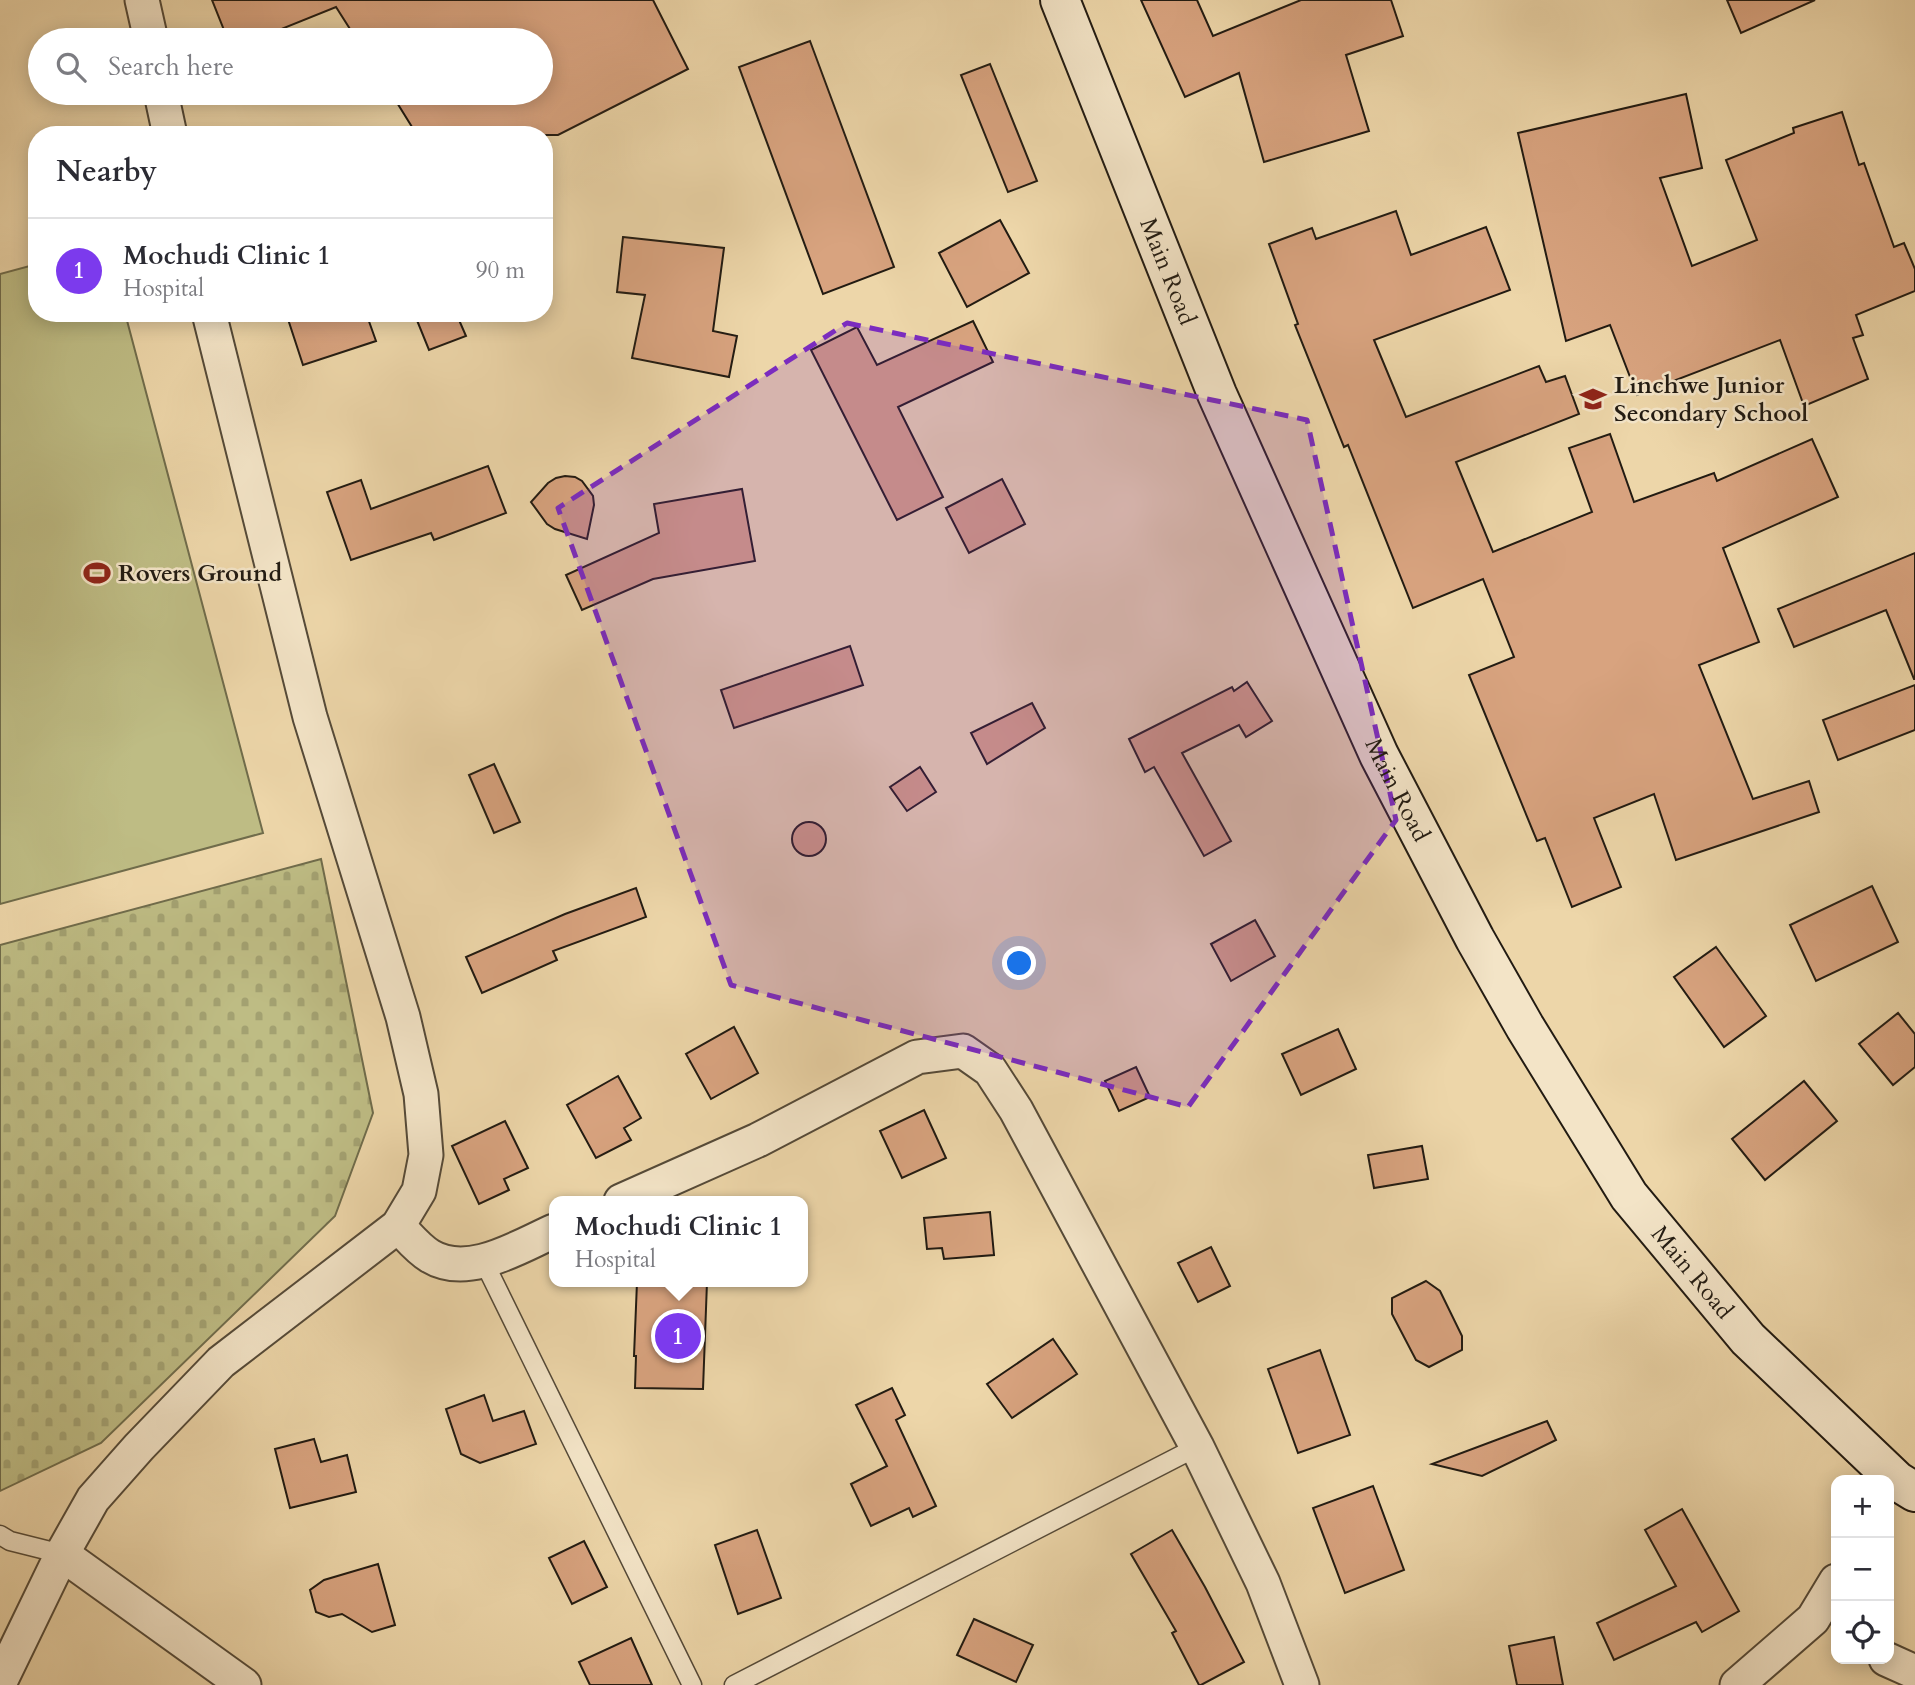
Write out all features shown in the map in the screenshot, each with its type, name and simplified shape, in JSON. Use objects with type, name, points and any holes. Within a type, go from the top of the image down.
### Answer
[{"type":"main road","name":"Main Road","points":[[1060,0],[1217,394],[1379,755],[1487,961],[1629,1196],[1748,1339],[1900,1489]]},
{"type":"street","points":[[142,0],[148,28]]},
{"type":"street","points":[[164,105],[168,126]]},
{"type":"street","points":[[0,1682],[62,1554],[93,1499],[221,1362],[398,1226],[419,1191],[426,1154],[421,1094],[403,1017],[310,717],[211,322]]},
{"type":"street","points":[[632,1196],[758,1140],[917,1057],[963,1051],[990,1070],[1016,1110],[1197,1447],[1263,1583],[1302,1685]]},
{"type":"street","points":[[398,1226],[429,1256],[453,1265],[484,1262],[549,1233]]},
{"type":"street","points":[[62,1554],[244,1685]]},
{"type":"street","points":[[1737,1685],[1825,1625],[1831,1601]]},
{"type":"street","points":[[1894,1663],[1915,1672]]},
{"type":"lane","points":[[484,1262],[692,1685]]},
{"type":"lane","points":[[734,1685],[1197,1447]]},
{"type":"lane","points":[[0,1535],[10,1541],[62,1554]]},
{"type":"highlighted area","points":[[847,323],[1307,420],[1396,820],[1188,1107],[731,985],[558,508]]},
{"type":"green space","name":"Rovers Ground","points":[[28,266],[28,322],[127,322],[263,833],[0,904],[0,274]]},
{"type":"green space","points":[[321,859],[373,1113],[335,1216],[101,1443],[0,1491],[0,945]]},
{"type":"building","points":[[212,0],[653,0],[688,69],[558,135],[553,135],[553,126],[411,126],[398,105],[553,105],[553,28],[349,28],[336,7],[284,28],[223,28]]},
{"type":"building","points":[[1141,0],[1197,0],[1213,36],[1301,0],[1391,0],[1403,36],[1346,55],[1369,131],[1264,162],[1239,73],[1185,97]]},
{"type":"building","points":[[1727,0],[1815,0],[1741,33]]},
{"type":"building","points":[[810,41],[894,267],[823,294],[739,67]]},
{"type":"building","points":[[990,64],[1037,181],[1008,192],[961,75]]},
{"type":"building","points":[[1686,94],[1702,168],[1660,178],[1692,266],[1757,240],[1726,160],[1794,133],[1793,128],[1842,112],[1859,165],[1864,163],[1894,247],[1904,243],[1915,269],[1915,291],[1856,315],[1863,335],[1853,338],[1868,379],[1804,406],[1780,340],[1637,395],[1610,325],[1566,341],[1518,133]]},
{"type":"building","points":[[1396,211],[1411,255],[1486,227],[1510,290],[1374,340],[1406,417],[1539,366],[1546,382],[1565,376],[1579,414],[1456,462],[1493,552],[1592,512],[1569,448],[1610,434],[1634,502],[1714,473],[1717,481],[1812,439],[1838,497],[1723,548],[1759,642],[1699,665],[1753,799],[1809,781],[1819,812],[1676,860],[1654,794],[1594,818],[1621,887],[1572,907],[1545,838],[1537,841],[1469,675],[1514,657],[1483,579],[1413,608],[1348,445],[1344,447],[1295,325],[1298,324],[1269,244],[1312,228],[1316,239]]},
{"type":"building","points":[[1000,220],[1029,273],[967,307],[939,253]]},
{"type":"building","points":[[623,237],[724,248],[713,331],[737,336],[729,377],[632,358],[645,295],[617,292]]},
{"type":"building","points":[[973,321],[993,362],[898,407],[943,497],[897,520],[811,350],[857,327],[877,365]]},
{"type":"building","points":[[289,322],[369,322],[376,341],[303,365]]},
{"type":"building","points":[[418,322],[460,322],[466,336],[429,350]]},
{"type":"building","points":[[488,466],[506,513],[434,540],[431,533],[351,560],[327,492],[361,480],[371,509]]},
{"type":"building","points":[[565,476],[582,481],[593,496],[594,505],[587,539],[547,524],[531,502],[548,483]]},
{"type":"building","points":[[1002,479],[1025,524],[969,553],[946,508]]},
{"type":"building","points":[[742,489],[755,561],[653,579],[582,610],[566,575],[659,533],[654,504]]},
{"type":"building","points":[[1915,553],[1915,679],[1886,610],[1794,647],[1778,609]]},
{"type":"building","points":[[850,646],[863,685],[734,728],[721,690]]},
{"type":"building","points":[[1247,682],[1272,721],[1246,737],[1239,725],[1182,753],[1231,841],[1204,856],[1154,767],[1145,772],[1129,739],[1232,687],[1234,691]]},
{"type":"building","points":[[1915,685],[1915,730],[1838,760],[1823,720]]},
{"type":"building","points":[[1032,703],[1045,728],[987,764],[971,733]]},
{"type":"building","points":[[494,764],[520,822],[494,833],[469,775]]},
{"type":"building","points":[[920,767],[936,792],[907,811],[890,787]]},
{"type":"building","points":[[809,822],[821,827],[826,839],[821,851],[809,856],[797,851],[792,839],[797,827]]},
{"type":"building","points":[[1872,886],[1898,942],[1816,981],[1790,925]]},
{"type":"building","points":[[636,888],[646,917],[553,951],[557,960],[482,993],[466,957],[565,914]]},
{"type":"building","points":[[1255,920],[1275,956],[1231,981],[1211,944]]},
{"type":"building","points":[[1716,947],[1766,1016],[1724,1047],[1674,977]]},
{"type":"building","points":[[1898,1013],[1915,1034],[1915,1067],[1893,1085],[1859,1044]]},
{"type":"building","points":[[734,1027],[758,1073],[711,1099],[686,1054]]},
{"type":"building","points":[[1338,1029],[1356,1069],[1301,1095],[1282,1054]]},
{"type":"building","points":[[1136,1067],[1150,1097],[1119,1111],[1105,1081]]},
{"type":"building","points":[[618,1076],[641,1118],[624,1128],[631,1140],[596,1158],[567,1105]]},
{"type":"building","points":[[1804,1081],[1837,1121],[1765,1180],[1732,1139]]},
{"type":"building","points":[[924,1110],[946,1158],[902,1178],[880,1131]]},
{"type":"building","points":[[505,1121],[528,1168],[504,1179],[509,1190],[479,1204],[452,1146]]},
{"type":"building","points":[[1422,1146],[1428,1179],[1374,1188],[1368,1155]]},
{"type":"building","points":[[990,1212],[994,1255],[944,1259],[942,1248],[927,1249],[924,1218]]},
{"type":"building","points":[[1211,1247],[1230,1286],[1198,1302],[1178,1263]]},
{"type":"building","points":[[1426,1281],[1440,1291],[1462,1336],[1462,1350],[1429,1367],[1416,1360],[1392,1314],[1392,1298]]},
{"type":"building","points":[[637,1287],[707,1287],[703,1389],[635,1388]]},
{"type":"building","points":[[1053,1339],[1077,1374],[1012,1418],[987,1384]]},
{"type":"building","points":[[1320,1350],[1350,1435],[1298,1453],[1268,1369]]},
{"type":"building","points":[[892,1388],[905,1415],[896,1420],[936,1506],[913,1517],[909,1508],[871,1526],[851,1484],[887,1466],[856,1405]]},
{"type":"building","points":[[484,1395],[493,1421],[524,1411],[536,1444],[480,1463],[461,1454],[446,1409]]},
{"type":"building","points":[[1547,1421],[1556,1440],[1482,1476],[1432,1464]]},
{"type":"building","points":[[314,1439],[321,1462],[347,1455],[356,1492],[290,1508],[275,1449]]},
{"type":"building","points":[[1373,1486],[1404,1570],[1345,1593],[1313,1508]]},
{"type":"building","points":[[1682,1509],[1739,1611],[1702,1632],[1696,1622],[1614,1660],[1597,1623],[1676,1586],[1645,1530]]},
{"type":"building","points":[[757,1530],[781,1598],[738,1614],[715,1545]]},
{"type":"building","points":[[1172,1530],[1244,1662],[1201,1685],[1172,1633],[1176,1631],[1131,1554]]},
{"type":"building","points":[[584,1541],[607,1587],[572,1604],[549,1558]]},
{"type":"building","points":[[378,1564],[395,1625],[372,1632],[342,1614],[329,1617],[316,1612],[310,1590],[324,1580]]},
{"type":"building","points":[[974,1619],[1033,1645],[1016,1682],[957,1655]]},
{"type":"building","points":[[1554,1637],[1563,1685],[1517,1685],[1509,1646]]},
{"type":"building","points":[[631,1638],[652,1685],[590,1685],[579,1662]]},
{"type":"place","name":"Linchwe Junior Secondary School","points":[[1593,399]]},
{"type":"place","name":"Rovers Ground","points":[[97,573]]},
{"type":"place","name":"Mochudi Clinic 1","points":[[678,1336]]}]
